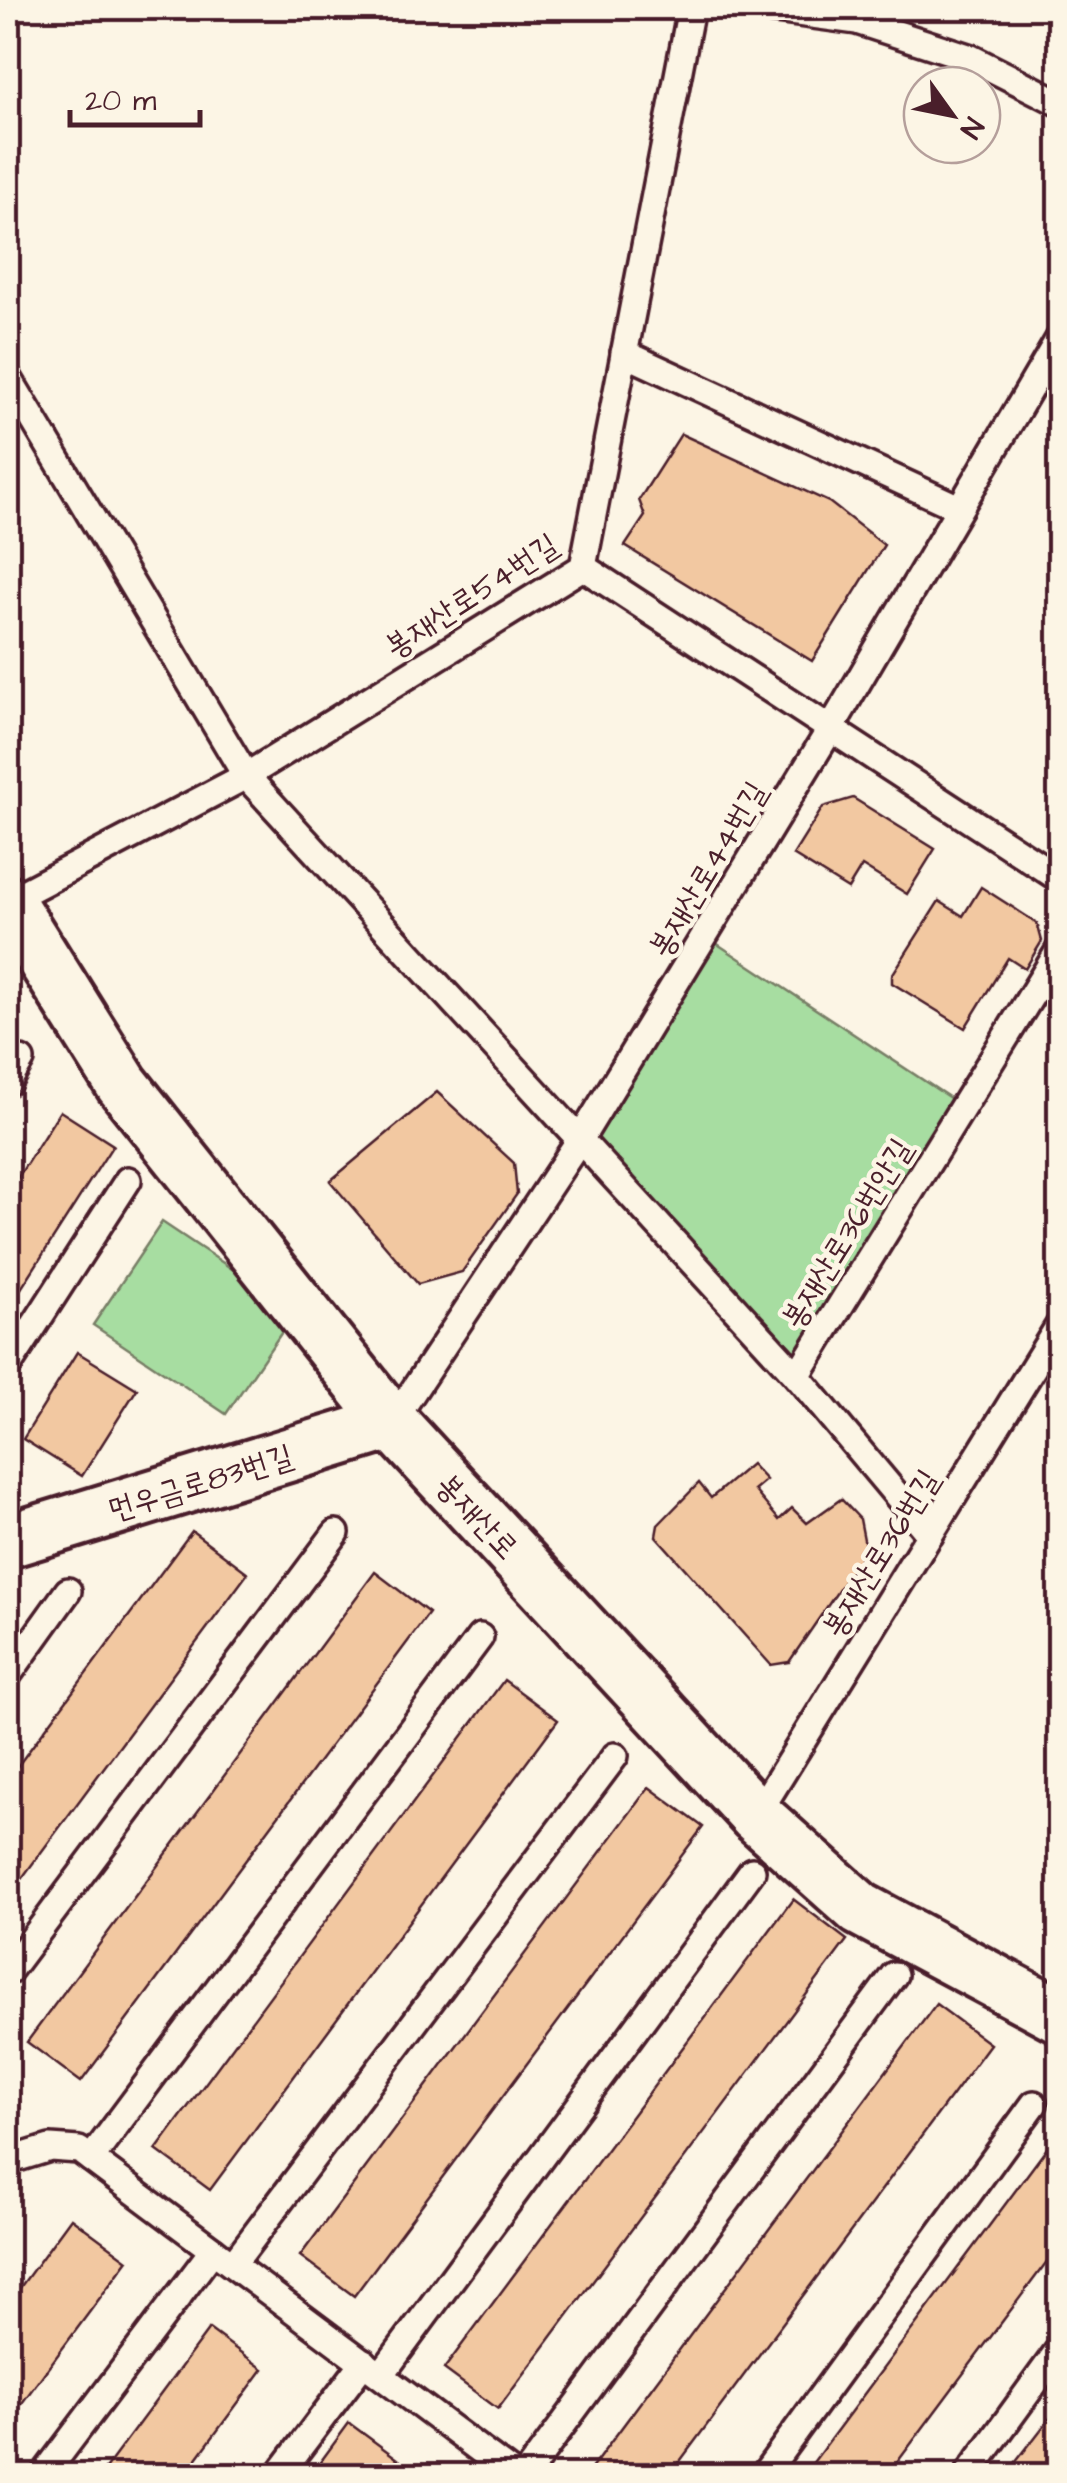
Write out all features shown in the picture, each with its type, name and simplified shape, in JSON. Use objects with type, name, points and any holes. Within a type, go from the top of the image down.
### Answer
[{"type":"street","name":"봉재산로","points":[[8,902],[122,1084],[392,1423],[756,1816],[860,1909],[1060,2016]]},
{"type":"street","name":"먼우금로83번길","points":[[8,1542],[392,1423]]},
{"type":"lane","name":"봉재산로54번길","points":[[8,902],[246,776],[583,567],[691,8]]},
{"type":"lane","points":[[760,8],[857,20],[971,58],[1060,102]]},
{"type":"lane","name":"봉재산로44번길","points":[[392,1423],[581,1138],[831,728],[1060,337]]},
{"type":"lane","points":[[624,353],[960,508]]},
{"type":"lane","points":[[8,377],[246,776],[797,1376]]},
{"type":"lane","points":[[583,567],[1060,879]]},
{"type":"lane","name":"봉재산로36번안길","points":[[930,1534],[797,1376],[1060,949]]},
{"type":"lane","points":[[8,1366],[128,1180]]},
{"type":"lane","name":"봉재산로36번길","points":[[756,1816],[1060,1324]]},
{"type":"lane","points":[[8,1972],[336,1533]]},
{"type":"lane","points":[[8,1675],[68,1591]]},
{"type":"lane","points":[[92,2159],[480,1636]]},
{"type":"lane","points":[[43,2476],[223,2257],[615,1756]]},
{"type":"lane","points":[[278,2476],[372,2369],[752,1870]]},
{"type":"lane","points":[[525,2476],[894,1975]]},
{"type":"lane","points":[[763,2476],[1034,2104]]},
{"type":"lane","points":[[8,2162],[50,2148],[80,2150],[372,2369],[498,2470]]},
{"type":"lane","points":[[967,2476],[1060,2348]]},
{"type":"green space","points":[[713,941],[956,1102],[842,1291],[794,1353],[592,1141]]},
{"type":"green space","points":[[162,1222],[247,1279],[286,1326],[226,1414],[93,1325]]},
{"type":"building","points":[[681,434],[829,502],[884,545],[812,661],[625,546],[645,516],[639,500]]},
{"type":"building","points":[[853,798],[935,849],[907,894],[862,866],[848,889],[793,855],[823,807]]},
{"type":"building","points":[[981,887],[1037,923],[1042,941],[1025,969],[1008,958],[965,1028],[892,983],[892,975],[939,901],[963,916]]},
{"type":"building","points":[[437,1092],[514,1163],[517,1194],[462,1272],[418,1284],[330,1181]]},
{"type":"building","points":[[60,1111],[113,1145],[8,1309],[8,1193]]},
{"type":"building","points":[[77,1352],[137,1389],[82,1476],[23,1439]]},
{"type":"building","points":[[751,1464],[766,1480],[754,1490],[779,1520],[792,1508],[807,1523],[841,1499],[860,1519],[866,1550],[789,1662],[771,1665],[656,1536],[658,1525],[699,1483],[711,1498]]},
{"type":"building","points":[[192,1531],[248,1573],[8,1897],[8,1779]]},
{"type":"building","points":[[375,1572],[429,1613],[81,2082],[27,2042]]},
{"type":"building","points":[[504,1680],[558,1720],[210,2190],[156,2150]]},
{"type":"building","points":[[649,1787],[703,1827],[354,2296],[300,2256]]},
{"type":"building","points":[[793,1899],[847,1940],[498,2409],[444,2369]]},
{"type":"building","points":[[936,2004],[990,2044],[669,2476],[591,2476],[588,2473]]},
{"type":"building","points":[[1059,2132],[1060,2244],[887,2476],[803,2476]]},
{"type":"building","points":[[71,2218],[128,2260],[8,2422],[8,2304]]},
{"type":"building","points":[[209,2329],[263,2369],[184,2476],[100,2476]]},
{"type":"building","points":[[1060,2405],[1060,2476],[1005,2476]]},
{"type":"building","points":[[349,2423],[406,2465],[398,2476],[310,2476]]}]
